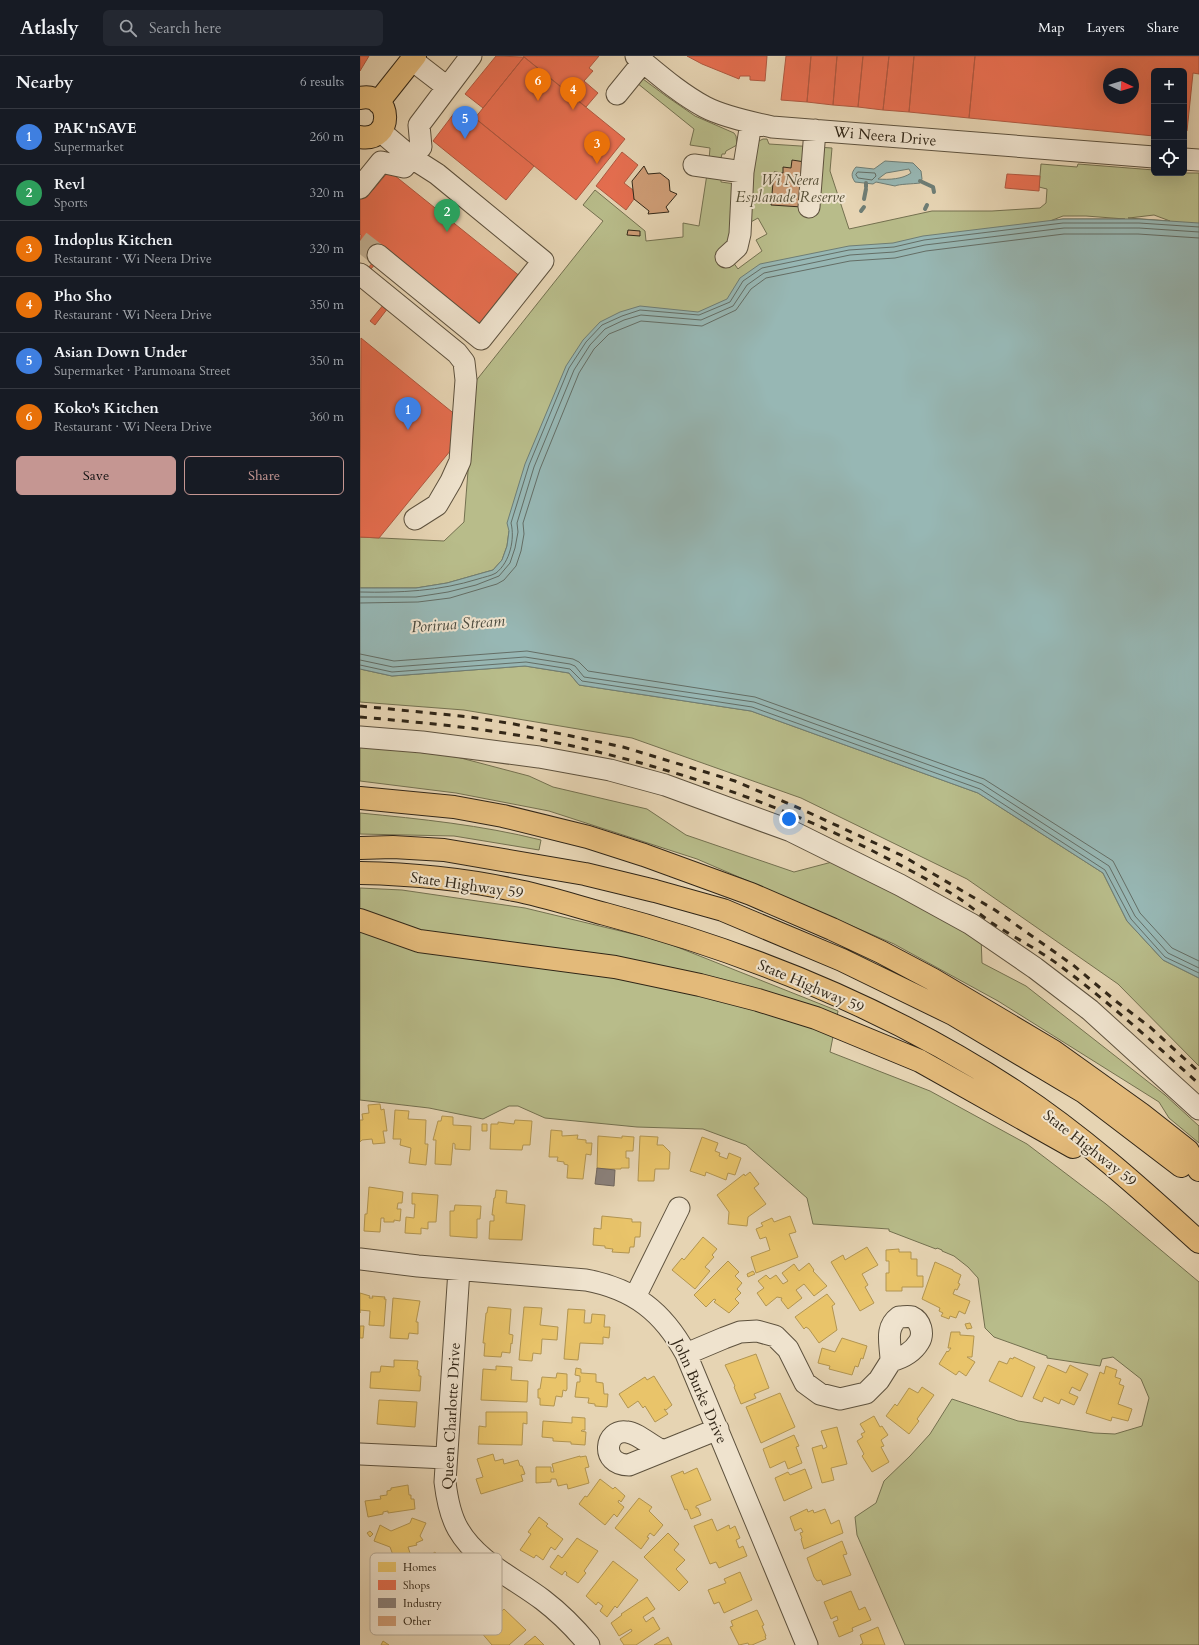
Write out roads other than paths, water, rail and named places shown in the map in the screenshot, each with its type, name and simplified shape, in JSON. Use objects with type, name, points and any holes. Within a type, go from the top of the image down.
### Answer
[{"type":"main road","points":[[370,101],[384,95],[413,58]]},
{"type":"main road","points":[[370,101],[384,109],[385,117],[384,125],[370,134]]},
{"type":"main road","points":[[360,798],[454,807],[496,814],[588,837],[644,855],[750,894],[832,929],[880,952],[932,980],[1053,1051],[1141,1114],[1188,1151],[1199,1170]]},
{"type":"main road","name":"State Highway 59","points":[[360,848],[393,847],[444,850],[578,873],[655,891],[723,910],[842,960],[953,1014],[1084,1092],[1148,1139],[1199,1180]]},
{"type":"main road","name":"State Highway 59","points":[[360,873],[388,874],[476,883],[515,890],[658,928],[742,957],[834,993],[931,1040],[1014,1090],[1080,1137],[1133,1181],[1199,1242]]},
{"type":"main road","points":[[360,920],[419,941],[615,967],[700,985],[758,1000],[816,1018],[920,1061],[1133,1181]]},
{"type":"street","points":[[360,188],[382,162],[404,168],[421,147],[419,125],[472,56]]},
{"type":"street","points":[[413,58],[448,87]]},
{"type":"street","points":[[617,94],[640,59]]},
{"type":"street","name":"Wi Neera Drive","points":[[640,59],[671,86],[706,108],[750,123],[772,127],[1151,157]]},
{"type":"street","points":[[726,257],[737,247],[740,234],[743,172],[750,123]]},
{"type":"street","points":[[809,207],[815,130]]},
{"type":"street","points":[[370,134],[437,174],[543,261],[481,340],[378,255]]},
{"type":"street","points":[[1187,159],[1199,160]]},
{"type":"street","points":[[694,165],[743,172]]},
{"type":"street","points":[[360,274],[457,353],[464,362],[466,395],[460,461],[451,481],[437,505],[415,519]]},
{"type":"street","points":[[360,736],[422,742],[539,758],[610,770],[665,785],[791,831],[900,885],[971,924],[1035,968],[1090,1010],[1199,1109]]},
{"type":"street","points":[[635,1297],[679,1208]]},
{"type":"street","name":"John Burke Drive","points":[[360,1259],[459,1270],[586,1280],[619,1289],[635,1297],[659,1315],[675,1335],[686,1354],[807,1645]]},
{"type":"street","name":"Queen Charlotte Drive","points":[[459,1270],[445,1482],[452,1514],[458,1530],[477,1553]]},
{"type":"street","points":[[686,1354],[740,1332],[757,1331],[775,1336],[788,1349],[805,1383],[820,1394],[840,1399],[866,1392],[878,1380],[891,1361]]},
{"type":"street","points":[[663,1452],[718,1429]]},
{"type":"street","points":[[360,1454],[446,1458]]},
{"type":"street","name":"Queen Charlotte Drive","points":[[502,1572],[558,1612],[579,1632],[589,1645]]},
{"type":"water","points":[[885,161],[913,163],[921,171],[922,179],[920,183],[895,186],[876,182],[873,184],[855,182],[852,173],[856,167],[874,169]],"holes":[[[909,169],[911,173],[896,179],[878,179],[886,173]]]},
{"type":"water","name":"Porirua Stream","points":[[1063,219],[1139,219],[1199,223],[1199,978],[1163,960],[1127,921],[1103,873],[978,793],[751,711],[579,685],[569,673],[525,666],[392,676],[360,669],[360,588],[416,588],[447,583],[493,570],[502,560],[507,546],[509,531],[507,523],[525,464],[566,366],[583,340],[600,322],[620,312],[640,306],[698,312],[727,299],[740,278],[760,264],[849,246],[893,243],[923,236]]},
{"type":"waterway","points":[[920,181],[933,187],[934,192]]},
{"type":"waterway","points":[[864,199],[866,189]]},
{"type":"waterway","points":[[925,209],[927,205]]},
{"type":"waterway","points":[[861,211],[864,207]]},
{"type":"tunnel","points":[[360,241],[378,255]]},
{"type":"railway","points":[[360,706],[470,717],[514,724],[623,747],[735,781],[801,809],[901,855],[995,910],[1073,965],[1117,1002],[1150,1027],[1199,1072]]},
{"type":"railway","points":[[360,717],[507,733],[616,756],[701,781],[826,829],[867,848],[954,895],[992,923],[1055,962],[1116,1010],[1199,1084]]},
{"type":"place","name":"Koko's Kitchen","points":[[538,101]]},
{"type":"place","name":"Pho Sho","points":[[573,110]]},
{"type":"place","name":"Asian Down Under","points":[[465,139]]},
{"type":"place","name":"Indoplus Kitchen","points":[[597,164]]},
{"type":"place","name":"Revl","points":[[447,232]]},
{"type":"place","name":"PAK'nSAVE","points":[[408,430]]},
{"type":"park label","name":"Wi Neera Esplanade Reserve","points":[[790,188]]}]
